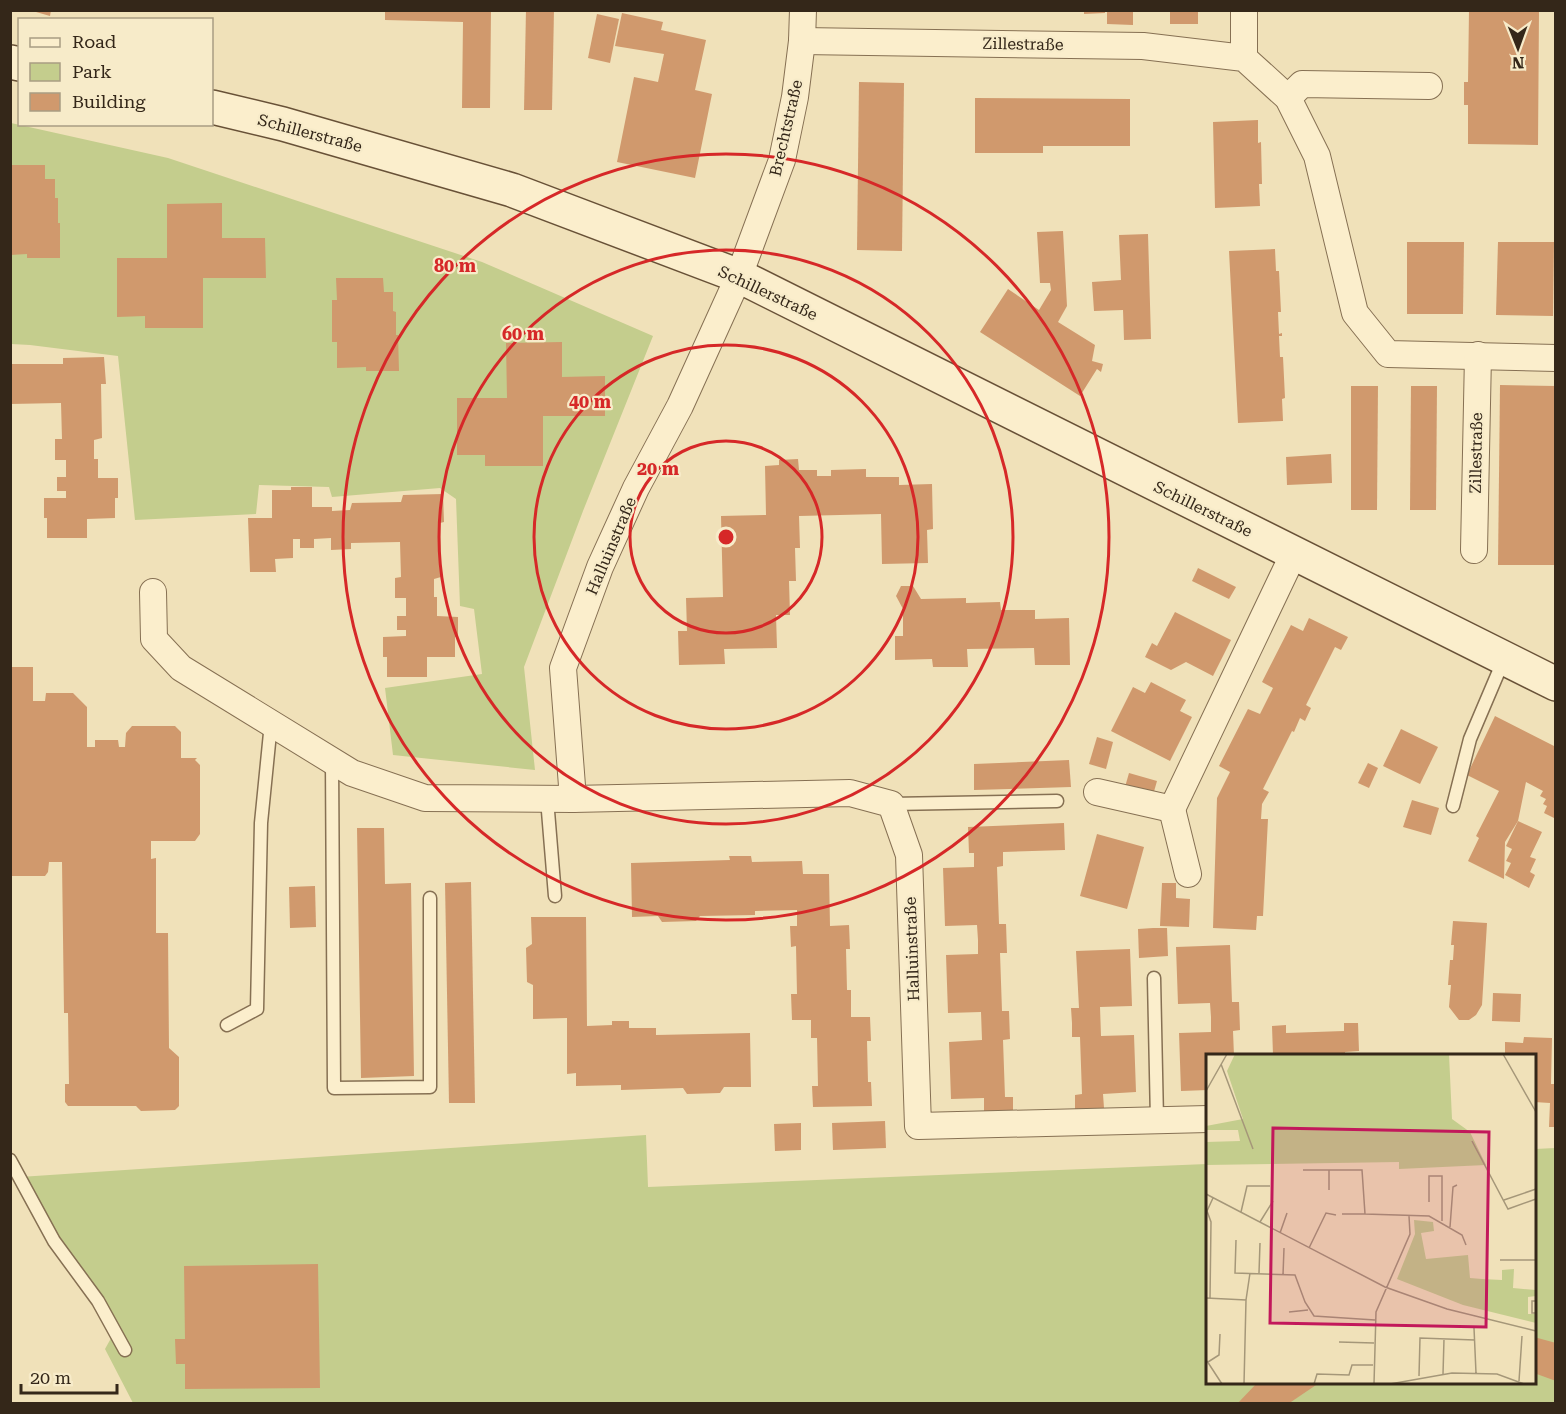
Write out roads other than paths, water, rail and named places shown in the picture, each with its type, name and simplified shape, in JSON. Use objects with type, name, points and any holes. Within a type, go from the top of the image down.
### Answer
[{"type":"main road","name":"Schillerstraße","points":[[213,108],[283,124],[512,190],[739,276],[1556,684]]},
{"type":"street","name":"Brechtstraße","points":[[739,276],[782,160],[795,98],[802,41],[803,10]]},
{"type":"street","points":[[1244,10],[1244,58],[1288,98],[1317,156],[1355,313],[1388,354],[1556,358]]},
{"type":"street","name":"Zillestraße","points":[[802,41],[1143,46],[1244,58]]},
{"type":"street","points":[[1288,98],[1302,84],[1429,86]]},
{"type":"street","name":"Halluinstraße","points":[[573,799],[563,668],[600,567],[636,488],[680,406],[739,276]]},
{"type":"street","name":"Zillestraße","points":[[1474,550],[1478,355]]},
{"type":"street","points":[[1188,873],[1172,809],[1294,554]]},
{"type":"street","points":[[153,591],[154,639],[181,668],[352,773],[425,798],[573,799],[850,793],[891,804]]},
{"type":"street","points":[[1097,792],[1172,809]]},
{"type":"street","name":"Halluinstraße","points":[[891,804],[909,855],[918,1126],[1206,1119]]},
{"type":"lane","points":[[1453,806],[1470,739],[1504,658]]},
{"type":"lane","points":[[227,1025],[257,1009],[261,823],[271,722]]},
{"type":"lane","points":[[332,760],[334,1088],[430,1087],[430,898]]},
{"type":"lane","points":[[547,799],[555,896]]},
{"type":"lane","points":[[891,804],[1057,801]]},
{"type":"lane","points":[[1154,978],[1157,1120]]},
{"type":"lane","points":[[10,1160],[54,1241],[98,1301],[125,1350]]}]
